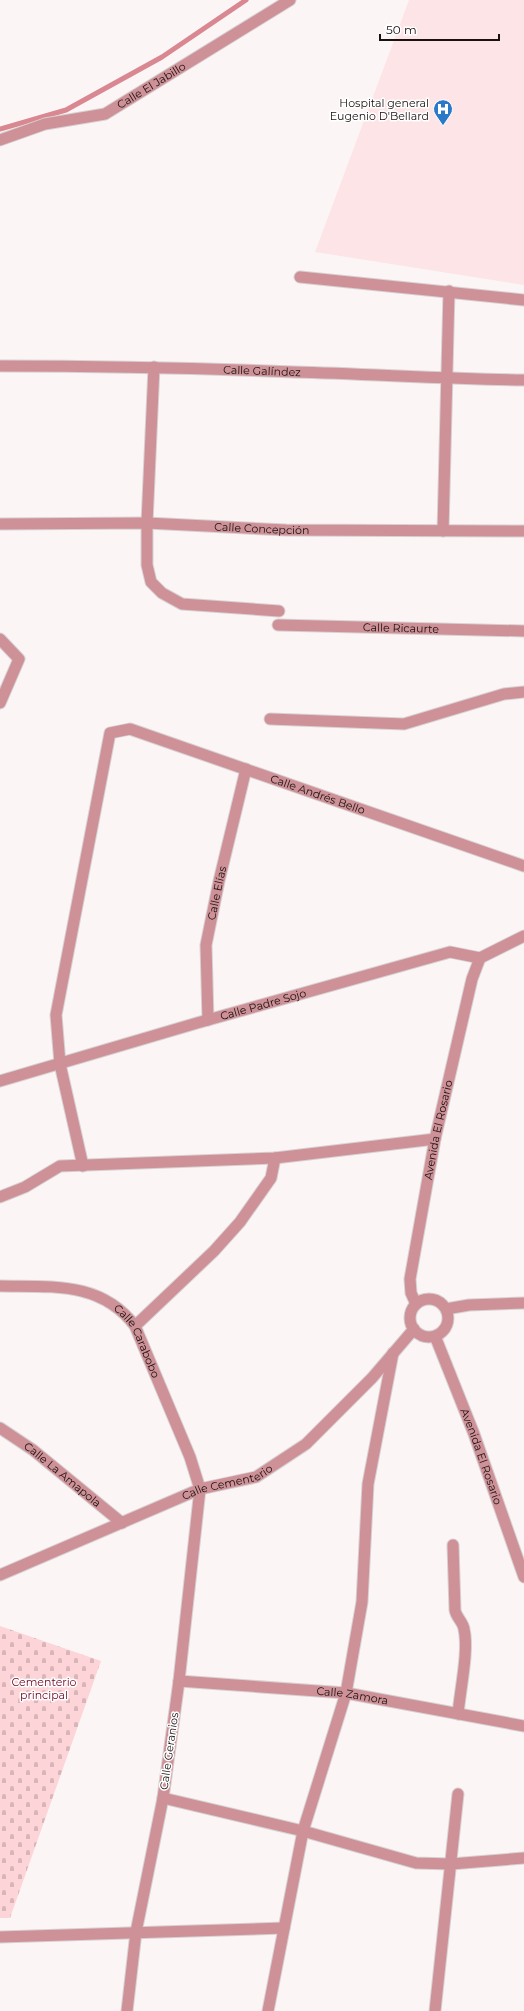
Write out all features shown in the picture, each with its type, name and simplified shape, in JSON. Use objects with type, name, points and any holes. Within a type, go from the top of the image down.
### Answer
[{"type":"street","name":"Calle El Jabillo","points":[[0,140],[45,124],[105,114],[290,0]]},
{"type":"street","points":[[300,276],[524,300]]},
{"type":"street","points":[[443,531],[449,291]]},
{"type":"street","name":"Calle Galíndez","points":[[0,366],[154,367],[446,379],[524,380]]},
{"type":"street","points":[[154,367],[147,523],[147,565],[151,582],[162,593],[182,604],[279,611]]},
{"type":"street","name":"Calle Concepción","points":[[0,524],[147,523],[286,530],[524,532]]},
{"type":"street","name":"Calle Ricaurte","points":[[278,625],[524,631]]},
{"type":"street","points":[[0,638],[19,659],[0,703]]},
{"type":"street","points":[[270,719],[404,724],[504,694],[524,692]]},
{"type":"street","name":"Calle Andrés Bello","points":[[60,1064],[56,1015],[110,733],[130,729],[524,866]]},
{"type":"street","name":"Calle Elías","points":[[208,1020],[206,945],[219,880],[246,769]]},
{"type":"street","points":[[480,958],[524,936]]},
{"type":"street","name":"Calle Padre Sojo","points":[[0,1081],[208,1020],[450,952],[480,958]]},
{"type":"street","name":"Avenida El Rosario","points":[[414,1329],[410,1315],[416,1304],[411,1293],[410,1279],[435,1139],[472,979],[480,958]]},
{"type":"street","points":[[60,1064],[83,1166]]},
{"type":"street","points":[[0,1197],[25,1187],[60,1166],[274,1158],[435,1139]]},
{"type":"street","points":[[135,1326],[214,1251],[240,1222],[271,1178],[274,1158]]},
{"type":"street","name":"Calle Carabobo","points":[[0,1286],[68,1288],[84,1291],[102,1298],[125,1313],[135,1326],[190,1456],[200,1489]]},
{"type":"street","points":[[414,1329],[423,1336],[435,1336],[443,1331],[447,1326],[448,1317],[446,1309],[440,1302],[433,1299],[424,1299],[416,1304]]},
{"type":"street","points":[[446,1309],[469,1305],[524,1303]]},
{"type":"street","name":"Calle Cementerio","points":[[0,1575],[200,1489],[256,1477],[306,1444],[372,1378],[414,1329]]},
{"type":"street","name":"Avenida El Rosario","points":[[435,1336],[474,1434],[524,1577]]},
{"type":"street","points":[[268,2011],[303,1831],[346,1694],[362,1602],[368,1484],[393,1353]]},
{"type":"street","name":"Calle La Amapola","points":[[0,1428],[33,1450],[122,1523]]},
{"type":"street","name":"Calle Geranios","points":[[128,2011],[136,1932],[163,1798],[179,1681],[200,1489]]},
{"type":"street","points":[[453,1545],[454,1610],[456,1617],[464,1627],[466,1642],[458,1714]]},
{"type":"street","name":"Calle Zamora","points":[[179,1681],[346,1694],[524,1726]]},
{"type":"street","points":[[435,2011],[458,1794]]},
{"type":"street","points":[[163,1798],[303,1831],[416,1863],[451,1864],[524,1858]]},
{"type":"street","points":[[0,1937],[284,1928]]},
{"type":"shaded area","name":"Hospital general Eugenio D'Bellard","points":[[409,0],[524,0],[524,285],[315,252]]},
{"type":"green space","name":"Cementerio principal","points":[[0,1626],[101,1661],[10,1918],[0,1918]]},
{"type":"waterway","points":[[0,129],[66,110],[162,57],[246,0]]},
{"type":"place","name":"Hospital general Eugenio D'Bellard","points":[[443,126]]}]
